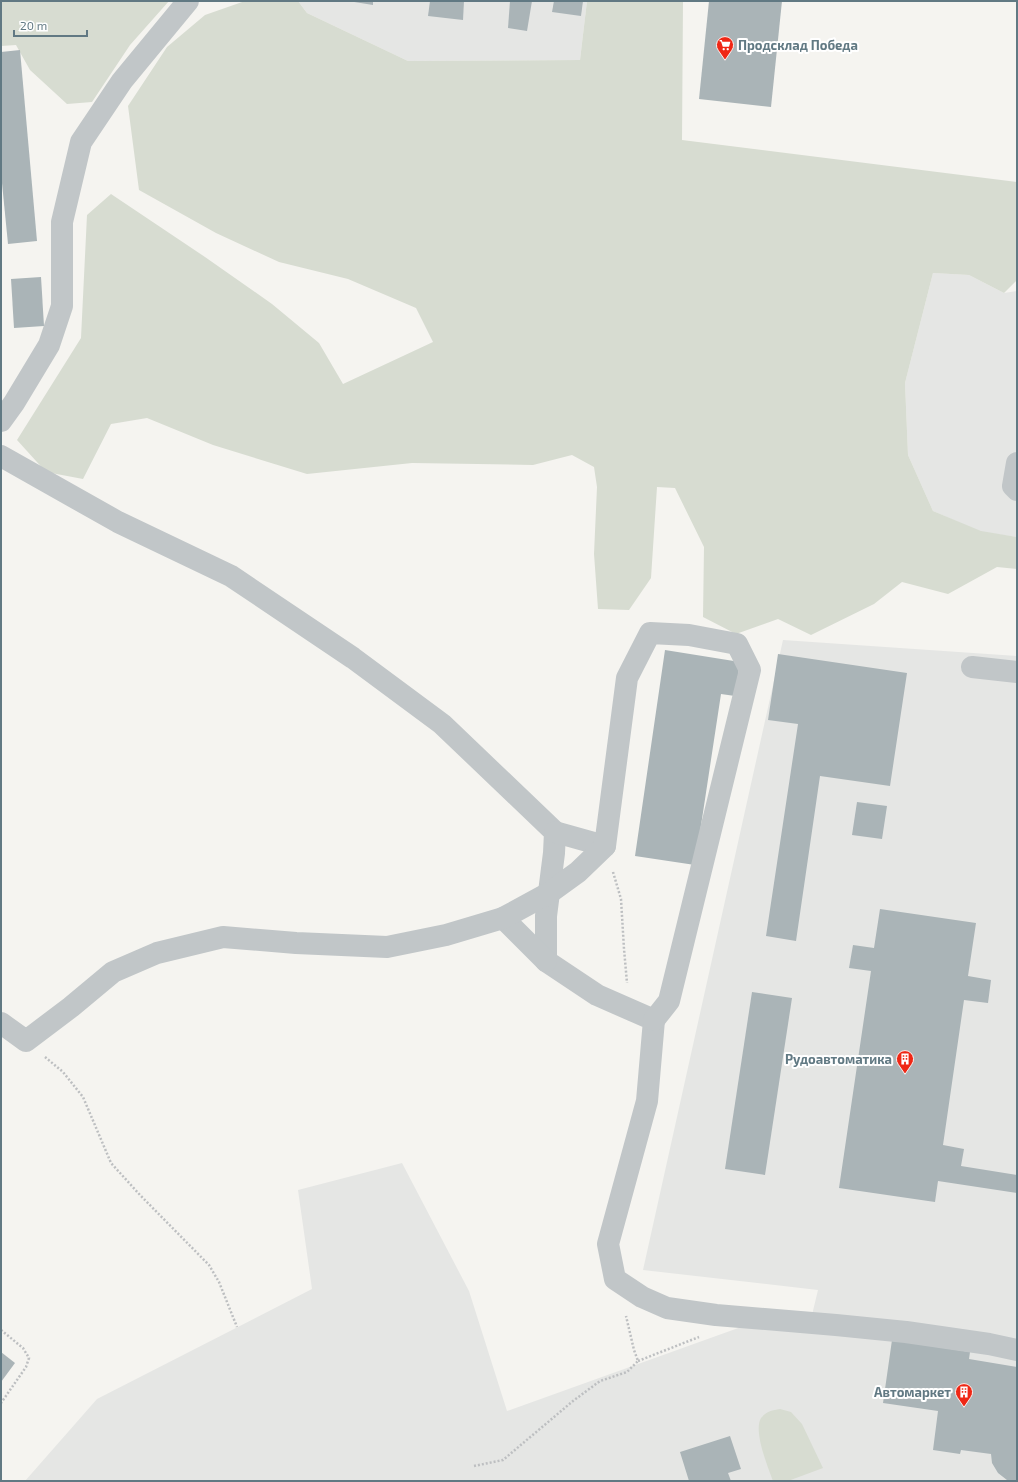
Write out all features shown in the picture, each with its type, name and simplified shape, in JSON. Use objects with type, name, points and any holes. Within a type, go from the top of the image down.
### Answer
[{"type":"lane","points":[[1,421],[14,403],[48,345],[62,306],[62,222],[81,142],[122,81],[188,1]]},
{"type":"lane","points":[[1,456],[118,522],[231,576],[340,649],[442,724],[555,832],[605,846]]},
{"type":"lane","points":[[1017,463],[1013,486],[1017,490]]},
{"type":"lane","points":[[1,1023],[26,1041],[71,1007],[112,972],[157,953],[223,937],[296,943],[387,947],[446,934],[503,918],[549,893],[578,872],[605,846],[627,678],[650,633],[689,635],[737,644],[750,670],[669,1001],[654,1020],[647,1101],[608,1244],[615,1279],[642,1297],[667,1308],[716,1315],[906,1332],[989,1344],[1017,1350]]},
{"type":"lane","points":[[972,667],[1017,672]]},
{"type":"lane","points":[[546,961],[546,916],[555,832]]},
{"type":"lane","points":[[503,918],[546,961],[597,995],[654,1020]]},
{"type":"path","points":[[605,846],[621,899],[627,986]]},
{"type":"path","points":[[26,1041],[62,1072],[83,1097],[111,1163],[140,1196],[210,1265],[237,1328]]},
{"type":"path","points":[[474,1466],[503,1460],[572,1401],[600,1381],[627,1372],[638,1361],[625,1314]]},
{"type":"path","points":[[1,1330],[23,1348],[29,1358],[26,1367],[1,1403]]},
{"type":"shaded area","points":[[1,1],[169,1],[130,45],[92,102],[67,104],[30,70],[16,45],[1,46]]},
{"type":"shaded area","points":[[245,1],[298,1],[307,13],[408,61],[580,60],[587,1],[683,1],[682,140],[1017,182],[1017,280],[1004,293],[969,275],[933,273],[905,383],[908,455],[933,511],[981,531],[1017,537],[1017,569],[997,567],[948,594],[902,582],[874,604],[811,635],[778,619],[736,634],[703,617],[704,547],[675,488],[657,487],[651,578],[629,610],[598,609],[594,554],[597,487],[594,467],[572,455],[533,465],[412,463],[307,474],[213,445],[147,418],[111,424],[83,479],[46,472],[17,440],[81,338],[87,215],[111,194],[272,304],[319,343],[343,384],[433,342],[416,308],[348,279],[279,262],[216,233],[139,190],[128,106],[167,47],[205,15]]},
{"type":"shaded area","points":[[298,1],[587,1],[580,60],[408,61],[307,13]]},
{"type":"shaded area","points":[[933,273],[969,275],[1004,293],[1017,291],[1017,537],[981,532],[933,511],[908,455],[905,383]]},
{"type":"shaded area","points":[[783,640],[1017,656],[1017,1481],[25,1481],[97,1399],[312,1289],[298,1190],[402,1163],[469,1291],[507,1411],[766,1318],[811,1319],[818,1290],[643,1270]]},
{"type":"shaded area","points":[[780,1409],[791,1412],[802,1424],[823,1468],[788,1481],[773,1481],[762,1449],[759,1424],[761,1418],[765,1414]]},
{"type":"building","points":[[348,1],[373,1],[373,5]]},
{"type":"building","points":[[430,1],[464,1],[463,20],[428,16]]},
{"type":"building","points":[[510,1],[532,1],[527,31],[508,28]]},
{"type":"building","points":[[554,1],[583,1],[581,16],[552,12]]},
{"type":"building","points":[[709,1],[782,1],[771,107],[699,99]]},
{"type":"building","points":[[20,50],[37,241],[8,244],[1,173],[1,52]]},
{"type":"building","points":[[41,277],[44,326],[14,328],[11,279]]},
{"type":"building","points":[[665,650],[740,662],[735,696],[721,694],[695,865],[635,856]]},
{"type":"building","points":[[778,654],[907,673],[890,786],[820,776],[796,941],[766,936],[798,724],[768,720]]},
{"type":"building","points":[[857,802],[887,806],[882,839],[852,835]]},
{"type":"building","name":"Рудоавтоматика","points":[[880,909],[976,923],[968,976],[991,980],[988,1003],[964,1000],[943,1145],[964,1149],[961,1166],[1017,1175],[1017,1193],[938,1181],[935,1202],[839,1188],[871,971],[849,968],[853,945],[874,948]]},
{"type":"building","points":[[752,992],[792,998],[765,1175],[725,1169]]},
{"type":"building","name":"Автомаркет","points":[[892,1340],[970,1352],[969,1359],[1017,1367],[1017,1481],[1007,1480],[998,1473],[992,1463],[991,1454],[961,1450],[960,1454],[933,1450],[938,1411],[883,1403]]},
{"type":"building","points":[[1,1352],[15,1363],[1,1382]]},
{"type":"building","points":[[730,1436],[741,1469],[728,1473],[731,1481],[689,1481],[680,1452]]},
{"type":"place","name":"Продсклад Победа","points":[[725,60]]},
{"type":"place","name":"Рудоавтоматика","points":[[905,1074]]},
{"type":"place","name":"Автомаркет","points":[[964,1407]]}]
